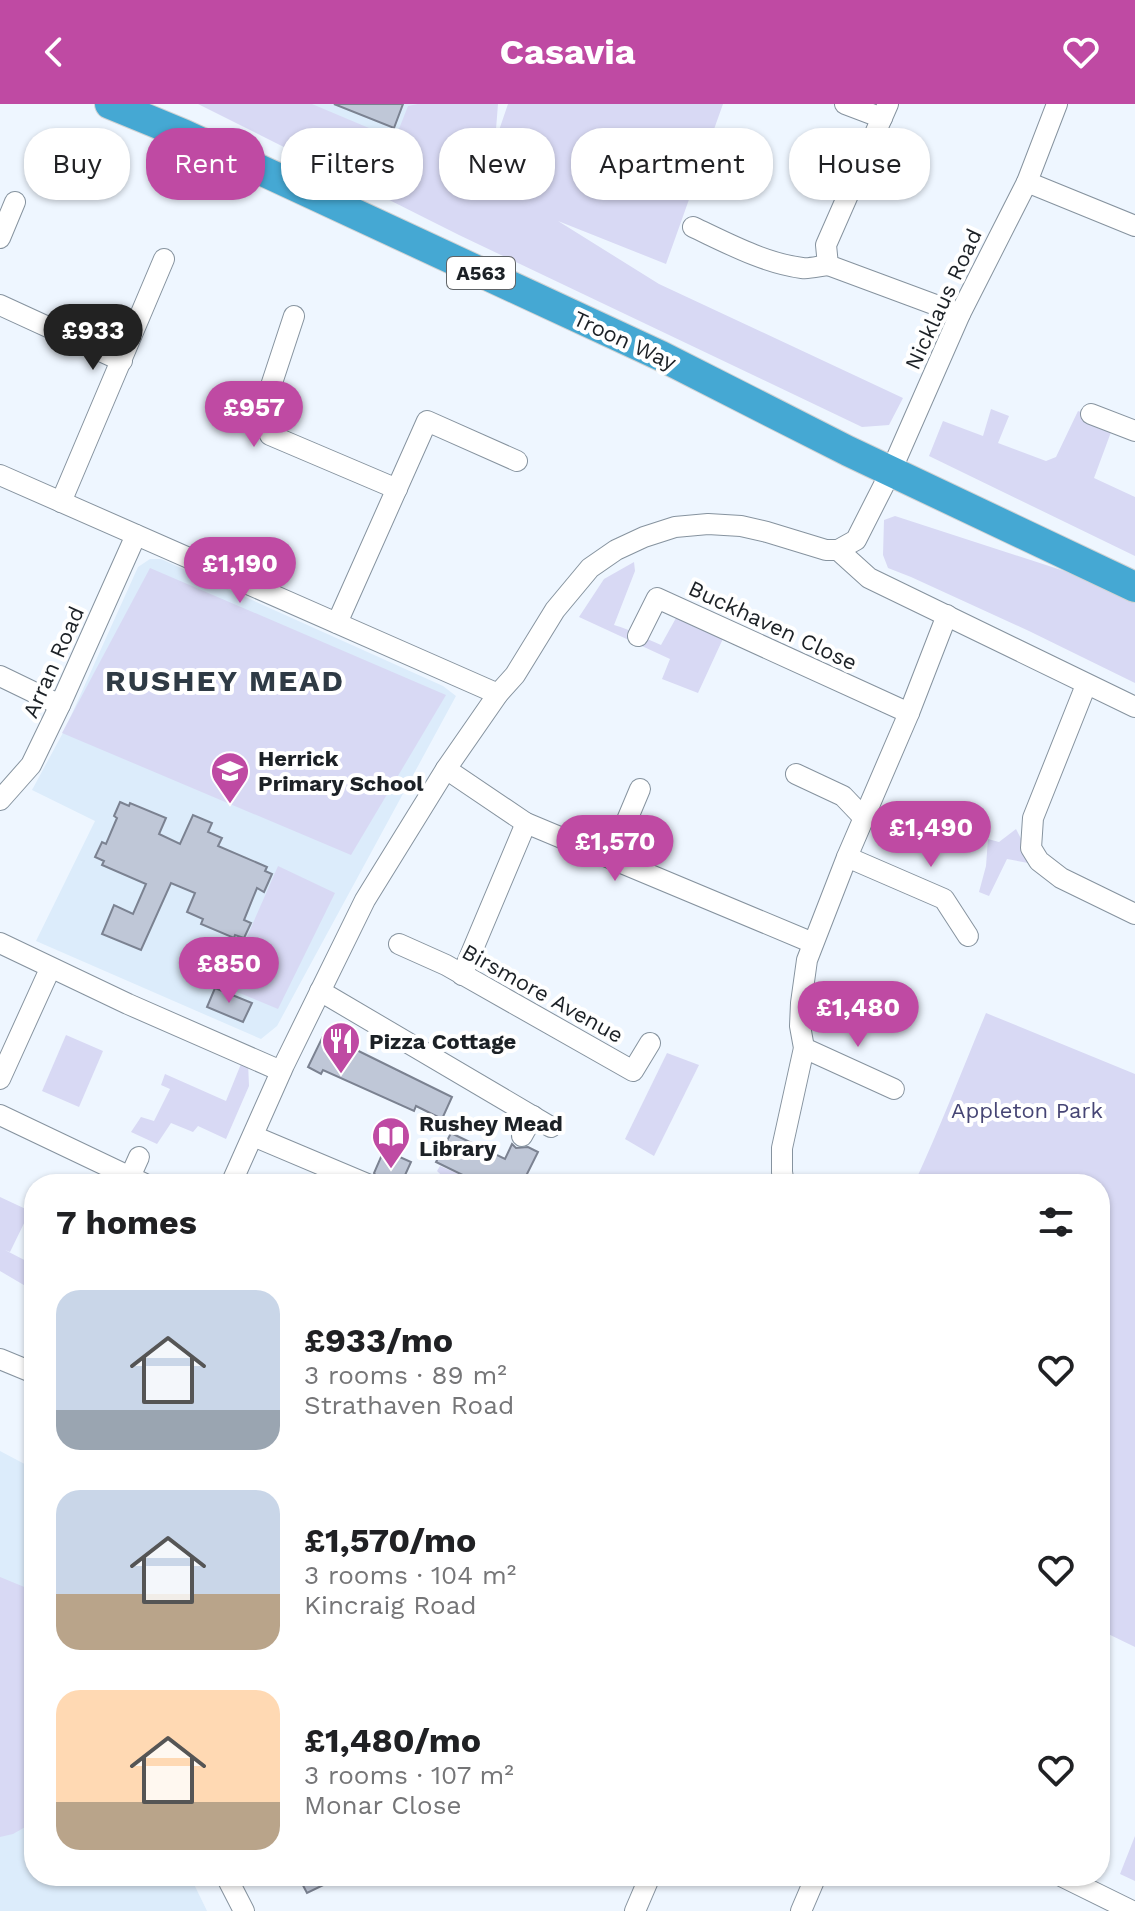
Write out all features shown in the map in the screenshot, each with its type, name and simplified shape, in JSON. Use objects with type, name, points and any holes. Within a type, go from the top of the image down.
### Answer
[{"type":"highway","name":"Troon Way","points":[[110,104],[183,134],[647,349],[891,471],[1135,587]]},
{"type":"street","points":[[828,265],[826,245],[885,111],[845,104]]},
{"type":"street","name":"Nicklaus Road","points":[[838,550],[856,540],[891,471],[960,314],[1027,182],[1057,104]]},
{"type":"street","points":[[1027,182],[1135,226]]},
{"type":"street","points":[[0,238],[15,202]]},
{"type":"street","points":[[693,227],[717,227],[750,253],[805,268],[828,265],[960,314]]},
{"type":"street","points":[[61,502],[164,259]]},
{"type":"street","points":[[0,305],[122,361]]},
{"type":"street","points":[[294,316],[262,413],[270,435],[397,489]]},
{"type":"street","points":[[1091,414],[1135,431]]},
{"type":"street","points":[[337,623],[427,421],[517,461]]},
{"type":"street","points":[[0,475],[498,694]]},
{"type":"street","points":[[236,1174],[281,1071],[365,900],[446,769],[498,694],[515,675],[555,610],[590,568],[616,550],[675,527],[708,524],[741,526],[812,547],[838,550],[869,578],[1135,707]]},
{"type":"street","name":"Arran Road","points":[[0,800],[31,765],[136,535]]},
{"type":"street","name":"Buckhaven Close","points":[[638,636],[657,598],[909,713]]},
{"type":"street","points":[[782,1174],[782,1148],[804,1048],[800,1026],[807,960],[947,615]]},
{"type":"street","points":[[0,676],[60,705]]},
{"type":"street","points":[[1086,685],[1033,818],[1031,848],[1039,861],[1061,878],[1135,914]]},
{"type":"street","points":[[446,769],[526,823],[813,943]]},
{"type":"street","points":[[796,774],[843,796],[864,818]]},
{"type":"street","points":[[611,858],[640,789]]},
{"type":"street","points":[[462,975],[526,823]]},
{"type":"street","points":[[847,857],[944,899],[968,936]]},
{"type":"street","points":[[0,943],[50,969],[281,1071]]},
{"type":"street","name":"Birsmore Avenue","points":[[399,944],[446,965],[633,1071],[650,1043]]},
{"type":"street","points":[[0,1079],[50,969]]},
{"type":"street","points":[[320,991],[551,1127]]},
{"type":"street","points":[[804,1048],[894,1089]]},
{"type":"street","points":[[0,1115],[124,1174]]},
{"type":"street","points":[[522,1136],[533,1116]]},
{"type":"street","points":[[253,1136],[343,1174]]},
{"type":"street","points":[[138,1174],[139,1157]]},
{"type":"street","points":[[0,1359],[24,1369]]},
{"type":"street","points":[[231,1886],[244,1911]]},
{"type":"street","points":[[635,1911],[646,1886]]},
{"type":"street","points":[[801,1911],[812,1886]]},
{"type":"street","points":[[1081,1886],[1132,1911]]},
{"type":"shaded area","points":[[288,104],[471,104],[462,128],[439,128],[439,160],[423,154],[423,128],[353,128]]},
{"type":"shaded area","name":"Herrick Primary School","points":[[150,559],[161,559],[443,686],[456,696],[277,1026],[261,1039],[36,941],[95,821],[32,790],[65,729],[138,567]]},
{"type":"shaded area","points":[[0,1451],[24,1464],[24,1886],[195,1886],[207,1911],[0,1911]]},
{"type":"green space","points":[[198,104],[312,104],[369,128],[281,128],[281,146],[265,138],[265,128],[246,128]]},
{"type":"green space","points":[[498,104],[496,128],[439,128],[439,200],[555,200],[555,128],[500,128],[508,104],[723,104],[714,128],[571,128],[571,200],[689,200],[666,264],[558,221],[659,284],[903,398],[889,425],[862,427],[389,200],[423,200],[423,128],[399,128],[408,106]]},
{"type":"green space","points":[[991,409],[1009,416],[998,443],[1046,461],[1056,457],[1078,411],[1114,424],[1094,478],[1135,497],[1135,556],[929,456],[943,421],[983,436]]},
{"type":"green space","points":[[895,516],[1135,594],[1135,683],[1029,631],[888,568],[883,555],[884,520]]},
{"type":"green space","points":[[634,562],[635,571],[614,625],[661,645],[681,609],[727,630],[698,693],[662,679],[670,659],[579,617],[604,579]]},
{"type":"green space","points":[[150,568],[446,695],[351,855],[62,733]]},
{"type":"green space","points":[[1016,829],[1032,860],[1028,863],[1007,859],[989,896],[979,892],[986,866],[988,839],[999,842]]},
{"type":"green space","points":[[278,866],[335,893],[278,1009],[225,987]]},
{"type":"green space","name":"Appleton Park","points":[[986,1013],[1135,1074],[1135,1647],[1110,1635],[1110,1174],[918,1174]]},
{"type":"green space","points":[[66,1035],[103,1051],[79,1107],[42,1091]]},
{"type":"green space","points":[[667,1053],[699,1065],[654,1156],[625,1139]]},
{"type":"green space","points":[[243,1059],[248,1062],[249,1086],[226,1139],[198,1126],[193,1132],[171,1123],[157,1144],[131,1132],[141,1117],[154,1121],[170,1089],[161,1085],[165,1074],[226,1101]]},
{"type":"green space","points":[[440,1166],[459,1174],[440,1174],[437,1171]]},
{"type":"green space","points":[[0,1197],[24,1208],[24,1223],[10,1252],[5,1250],[24,1260],[24,1285],[0,1271]]},
{"type":"green space","points":[[0,1577],[24,1587],[24,1828],[0,1837]]},
{"type":"green space","points":[[1135,1836],[1135,1881],[1120,1874]]},
{"type":"building","points":[[334,104],[403,104],[394,128]]},
{"type":"building","points":[[120,802],[166,818],[159,834],[180,844],[193,815],[212,823],[208,832],[222,838],[218,846],[267,867],[265,871],[272,874],[264,892],[257,888],[244,920],[251,923],[244,938],[235,935],[234,938],[201,924],[203,919],[187,912],[195,893],[171,883],[141,950],[102,934],[114,905],[133,914],[146,884],[102,865],[104,861],[95,857],[102,842],[106,844]]},
{"type":"building","points":[[215,988],[252,1003],[243,1022],[207,1007]]},
{"type":"building","points":[[324,1034],[452,1097],[442,1119],[416,1106],[414,1111],[323,1070],[321,1074],[308,1067]]},
{"type":"building","points":[[451,1133],[505,1159],[512,1144],[516,1148],[528,1147],[538,1152],[527,1174],[461,1174],[436,1162]]},
{"type":"building","name":"Rushey Mead Library","points":[[384,1150],[411,1162],[406,1174],[374,1173]]},
{"type":"building","points":[[303,1886],[321,1886],[307,1893]]},
{"type":"place","name":"Herrick Primary School","points":[[230,805]]},
{"type":"place","name":"Pizza Cottage","points":[[341,1075]]},
{"type":"place","name":"Rushey Mead Library","points":[[391,1170]]},
{"type":"district","name":"RUSHEY MEAD","points":[[225,681]]}]
